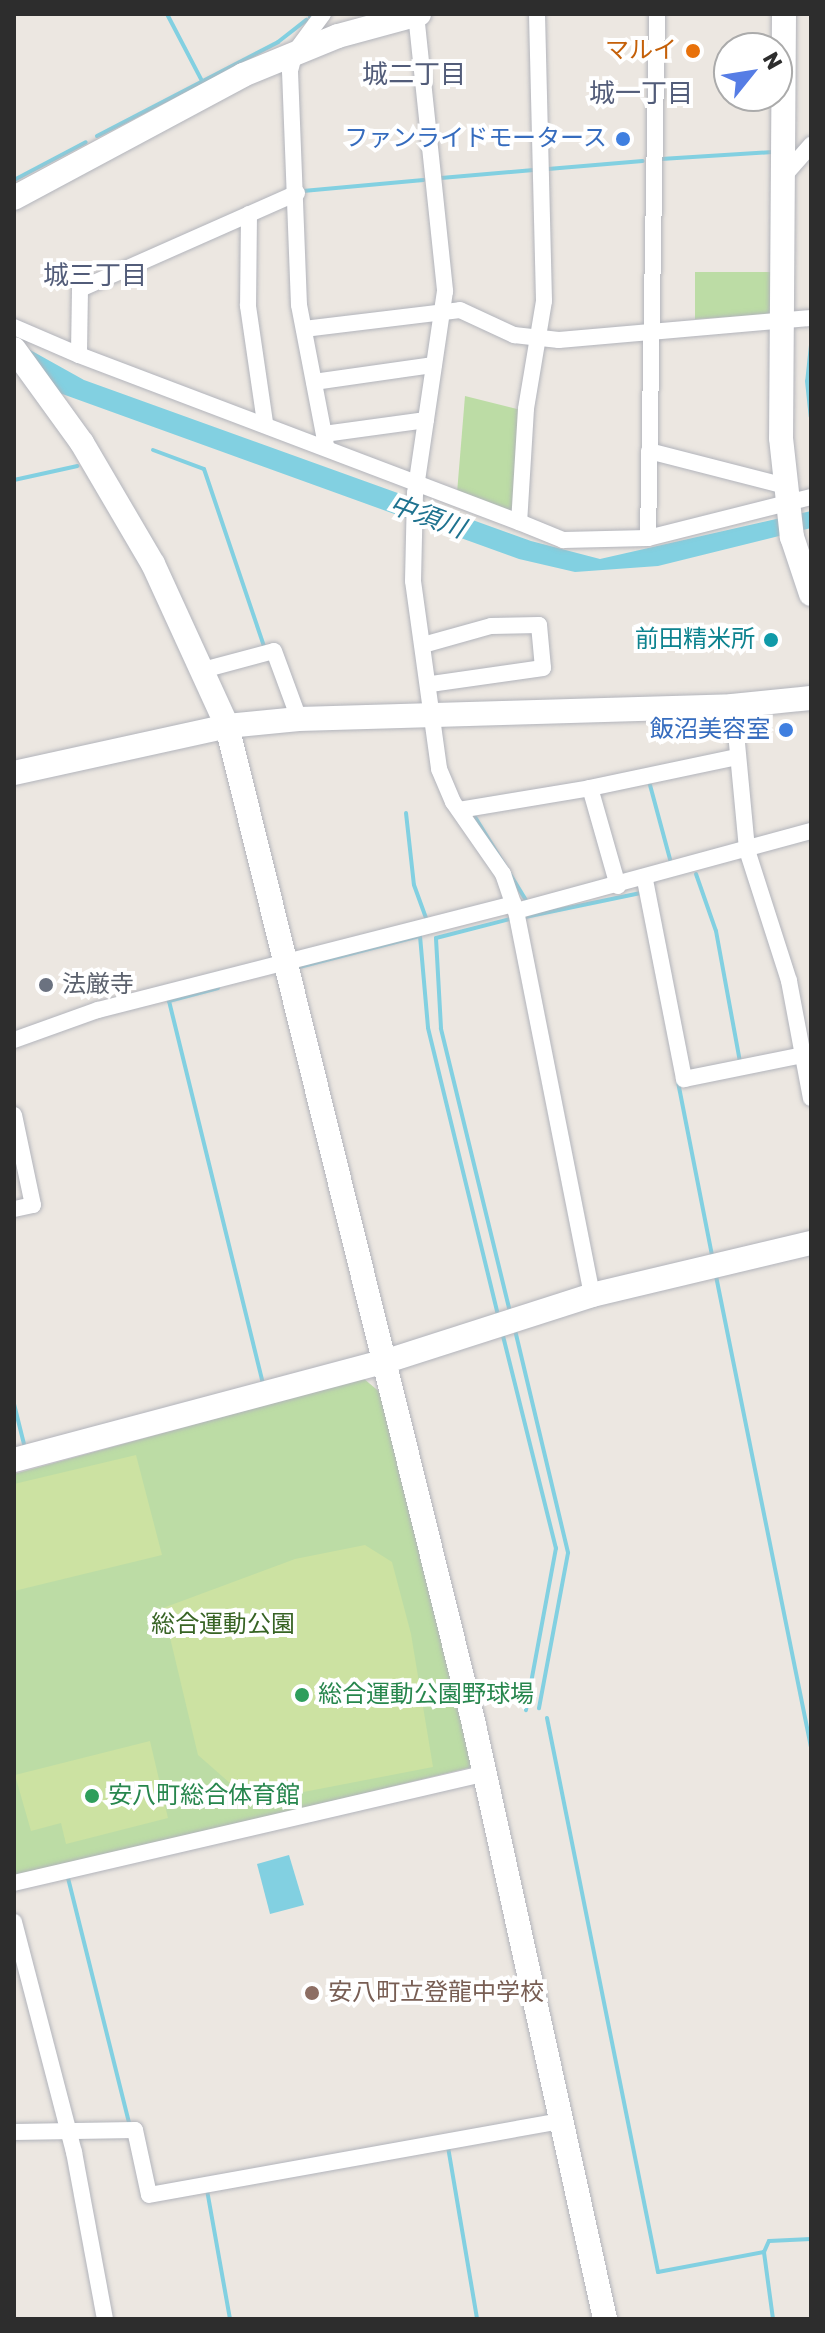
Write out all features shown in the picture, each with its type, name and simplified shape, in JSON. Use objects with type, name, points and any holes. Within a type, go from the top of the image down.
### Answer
[{"type":"street","points":[[323,14],[295,52],[290,71],[304,329],[325,440]]},
{"type":"street","points":[[14,198],[295,52],[418,14],[444,309],[415,488],[413,581],[435,714],[439,769],[459,810],[503,874],[515,908],[592,1295]]},
{"type":"street","points":[[519,522],[526,409],[540,340],[544,301],[537,14]]},
{"type":"street","points":[[648,538],[657,14]]},
{"type":"street","points":[[784,14],[782,318],[793,499],[792,537],[811,594]]},
{"type":"street","points":[[783,177],[811,146]]},
{"type":"street","points":[[79,355],[80,289],[297,193]]},
{"type":"street","points":[[249,214],[248,306],[265,423]]},
{"type":"street","points":[[304,329],[444,309],[460,310],[514,335],[540,340],[811,318]]},
{"type":"street","points":[[14,327],[45,343],[265,423],[325,440],[415,488],[563,540],[648,538],[793,499]]},
{"type":"street","points":[[45,343],[18,355],[82,443],[153,564],[227,726],[387,1361],[485,1773],[564,2120],[598,2318]]},
{"type":"street","points":[[314,382],[434,365]]},
{"type":"street","points":[[325,440],[426,420]]},
{"type":"street","points":[[649,451],[793,499]]},
{"type":"street","points":[[423,645],[491,626],[539,625],[543,668],[430,684]]},
{"type":"street","points":[[203,670],[274,651],[299,719]]},
{"type":"street","points":[[14,773],[227,726],[299,719],[770,704],[811,698]]},
{"type":"street","points":[[735,722],[770,704]]},
{"type":"street","points":[[710,705],[735,722]]},
{"type":"street","points":[[735,722],[747,850],[789,981],[811,1098]]},
{"type":"street","points":[[459,810],[590,788],[737,757]]},
{"type":"street","points":[[590,788],[618,886]]},
{"type":"street","points":[[14,1040],[98,1010],[515,908],[645,880],[811,831]]},
{"type":"street","points":[[645,880],[684,1079],[803,1055]]},
{"type":"street","points":[[14,1115],[33,1205],[14,1209]]},
{"type":"street","points":[[14,1460],[387,1361],[592,1295],[811,1243]]},
{"type":"street","points":[[14,1883],[485,1773]]},
{"type":"street","points":[[14,1922],[65,2131],[105,2319]]},
{"type":"street","points":[[14,2132],[135,2130],[149,2195],[564,2120]]},
{"type":"green space","points":[[695,272],[779,272],[779,314],[695,319]]},
{"type":"green space","points":[[465,396],[521,410],[516,513],[457,493]]},
{"type":"green space","name":"総合運動公園","points":[[363,1378],[382,1394],[472,1767],[14,1879],[14,1474]]},
{"type":"green space","points":[[136,1455],[162,1555],[14,1591],[14,1484]]},
{"type":"green space","name":"総合運動公園野球場","points":[[365,1545],[392,1562],[411,1634],[433,1767],[262,1800],[231,1784],[198,1755],[163,1608],[295,1559]]},
{"type":"green space","name":"安八町総合体育館","points":[[150,1741],[168,1818],[66,1844],[61,1823],[31,1831],[15,1775]]},
{"type":"water","name":"中須川","points":[[14,341],[84,380],[531,541],[600,559],[811,511],[811,528],[658,566],[575,572],[519,559],[54,391],[14,371]]},
{"type":"water","points":[[289,1855],[304,1905],[270,1914],[257,1864]]},
{"type":"waterway","points":[[167,14],[202,81]]},
{"type":"waterway","points":[[97,136],[278,42],[306,20]]},
{"type":"waterway","points":[[14,180],[86,142]]},
{"type":"waterway","points":[[661,159],[773,152]]},
{"type":"waterway","points":[[548,169],[643,161]]},
{"type":"waterway","points":[[441,178],[534,170]]},
{"type":"waterway","points":[[303,191],[423,180]]},
{"type":"waterway","points":[[811,345],[807,381],[811,417]]},
{"type":"waterway","points":[[153,450],[204,469],[264,646]]},
{"type":"waterway","points":[[14,480],[77,466]]},
{"type":"waterway","points":[[650,785],[671,863]]},
{"type":"waterway","points":[[406,813],[414,885],[427,920]]},
{"type":"waterway","points":[[475,817],[527,902]]},
{"type":"waterway","points":[[696,874],[716,931],[740,1062]]},
{"type":"waterway","points":[[525,917],[641,893]]},
{"type":"waterway","points":[[510,919],[436,938],[441,1028],[510,1312]]},
{"type":"waterway","points":[[299,967],[420,936],[428,1028],[498,1316]]},
{"type":"waterway","points":[[218,988],[169,1001],[263,1384]]},
{"type":"waterway","points":[[678,1082],[712,1255]]},
{"type":"waterway","points":[[716,1276],[811,1746]]},
{"type":"waterway","points":[[515,1330],[568,1553],[539,1708]]},
{"type":"waterway","points":[[503,1336],[556,1548],[526,1710]]},
{"type":"waterway","points":[[14,1404],[24,1444]]},
{"type":"waterway","points":[[547,1718],[658,2272],[764,2252]]},
{"type":"waterway","points":[[68,1878],[129,2123]]},
{"type":"waterway","points":[[448,2147],[477,2319]]},
{"type":"waterway","points":[[207,2190],[230,2319]]},
{"type":"waterway","points":[[773,2319],[764,2252],[769,2241],[811,2239]]},
{"type":"place","name":"マルイ","points":[[693,51]]},
{"type":"place","name":"ファンライドモータース","points":[[623,139]]},
{"type":"place","name":"前田精米所","points":[[771,640]]},
{"type":"place","name":"飯沼美容室","points":[[786,730]]},
{"type":"place","name":"法厳寺","points":[[46,985]]},
{"type":"place","name":"総合運動公園野球場","points":[[302,1695]]},
{"type":"place","name":"安八町総合体育館","points":[[92,1796]]},
{"type":"place","name":"安八町立登龍中学校","points":[[312,1993]]},
{"type":"district","name":"城二丁目","points":[[414,75]]},
{"type":"district","name":"城一丁目","points":[[641,94]]},
{"type":"district","name":"城三丁目","points":[[95,276]]}]
